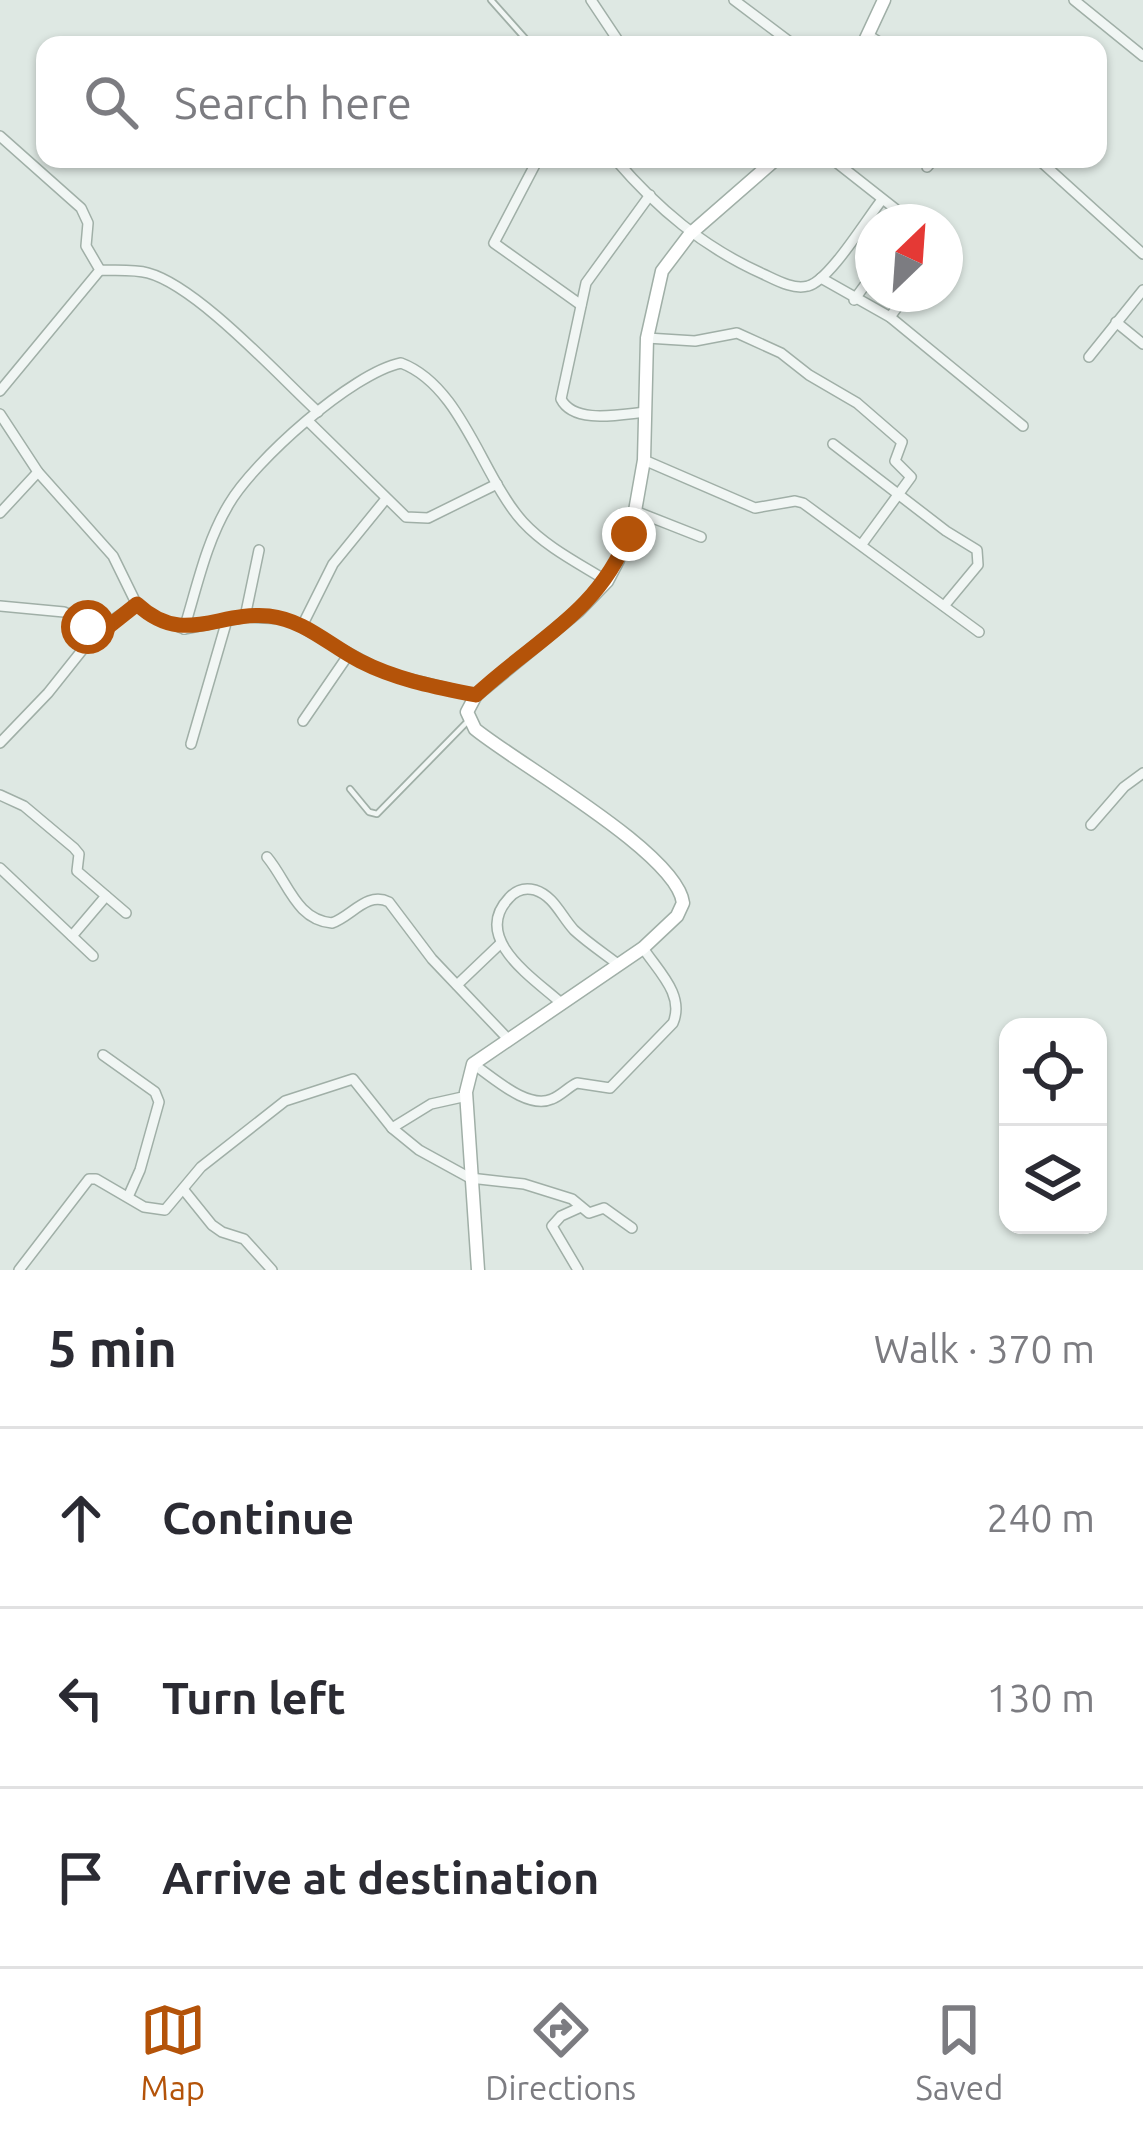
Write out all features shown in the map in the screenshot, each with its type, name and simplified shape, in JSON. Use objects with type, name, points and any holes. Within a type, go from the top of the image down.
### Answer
[{"type":"street","points":[[591,0],[615,36]]},
{"type":"street","points":[[734,0],[782,36]]},
{"type":"street","points":[[868,36],[884,0]]},
{"type":"street","points":[[1075,0],[1143,56]]},
{"type":"street","points":[[0,136],[81,208],[88,223],[86,246],[100,270]]},
{"type":"street","points":[[533,168],[494,243],[581,305]]},
{"type":"street","points":[[624,168],[690,234],[722,256],[784,284],[811,286],[821,278],[881,201]]},
{"type":"street","points":[[478,1270],[466,1096],[473,1064],[643,948],[682,909],[682,894],[610,821],[491,742],[468,721],[469,708],[476,695],[607,581],[635,511],[644,460],[647,338],[662,271],[690,234],[766,168]]},
{"type":"street","points":[[842,168],[885,204]]},
{"type":"street","points":[[1048,168],[1143,254]]},
{"type":"street","points":[[646,412],[601,415],[564,407],[562,389],[593,269],[650,196]]},
{"type":"street","points":[[0,391],[100,270]]},
{"type":"street","points":[[100,270],[148,273],[170,283],[318,412]]},
{"type":"street","points":[[821,278],[890,317],[1022,426]]},
{"type":"street","points":[[1089,357],[1143,290]]},
{"type":"street","points":[[890,317],[894,312]]},
{"type":"street","points":[[1116,322],[1143,344]]},
{"type":"street","points":[[647,338],[695,341],[737,332],[781,353],[857,403],[902,442],[895,460],[912,474],[862,544]]},
{"type":"street","points":[[184,628],[208,546],[227,507],[263,463],[318,412],[382,367],[400,363],[426,378],[467,428],[524,523],[550,546],[607,581]]},
{"type":"street","points":[[0,414],[38,472],[113,556],[137,604],[157,619],[184,628],[266,616],[302,626],[349,654],[417,683],[476,695]]},
{"type":"street","points":[[308,421],[406,518],[428,518],[497,484]]},
{"type":"street","points":[[832,444],[977,550],[978,565],[944,606]]},
{"type":"street","points":[[644,460],[755,508],[803,503],[979,632]]},
{"type":"street","points":[[0,513],[38,472]]},
{"type":"street","points":[[302,626],[333,564],[385,500]]},
{"type":"street","points":[[635,511],[701,537]]},
{"type":"street","points":[[245,617],[259,550]]},
{"type":"street","points":[[0,743],[99,629],[137,604]]},
{"type":"street","points":[[0,606],[64,612],[99,629]]},
{"type":"street","points":[[191,744],[227,620]]},
{"type":"street","points":[[302,722],[349,654]]},
{"type":"street","points":[[1091,825],[1141,777]]},
{"type":"street","points":[[0,795],[24,806],[74,848],[80,857],[77,871],[126,913]]},
{"type":"street","points":[[267,857],[293,900],[315,920],[332,923],[370,900],[389,902],[509,1040]]},
{"type":"street","points":[[0,868],[93,956]]},
{"type":"street","points":[[560,1002],[509,957],[501,943],[497,922],[518,890],[535,890],[552,901],[574,930],[619,965]]},
{"type":"street","points":[[72,936],[106,896]]},
{"type":"street","points":[[458,985],[501,943]]},
{"type":"street","points":[[473,1064],[524,1098],[539,1102],[577,1083],[610,1088],[659,1038],[678,1009],[677,999],[643,948]]},
{"type":"street","points":[[103,1055],[155,1093],[159,1102],[128,1197]]},
{"type":"street","points":[[19,1270],[89,1179],[95,1178],[144,1207],[165,1210],[201,1167],[285,1101],[346,1079],[357,1080],[392,1128],[419,1150],[470,1178],[524,1184],[572,1199],[589,1213],[610,1210],[632,1228]]},
{"type":"street","points":[[392,1128],[431,1104],[466,1096]]},
{"type":"street","points":[[183,1189],[212,1225],[244,1239],[272,1270]]},
{"type":"street","points":[[578,1270],[552,1226],[581,1207]]},
{"type":"lane","points":[[490,0],[523,36]]},
{"type":"lane","points":[[350,789],[369,812],[377,814],[468,721]]},
{"type":"route","points":[[88,627],[108,627],[137,604],[157,619],[184,628],[245,617],[286,619],[386,673],[476,695],[596,595],[629,534]]}]
